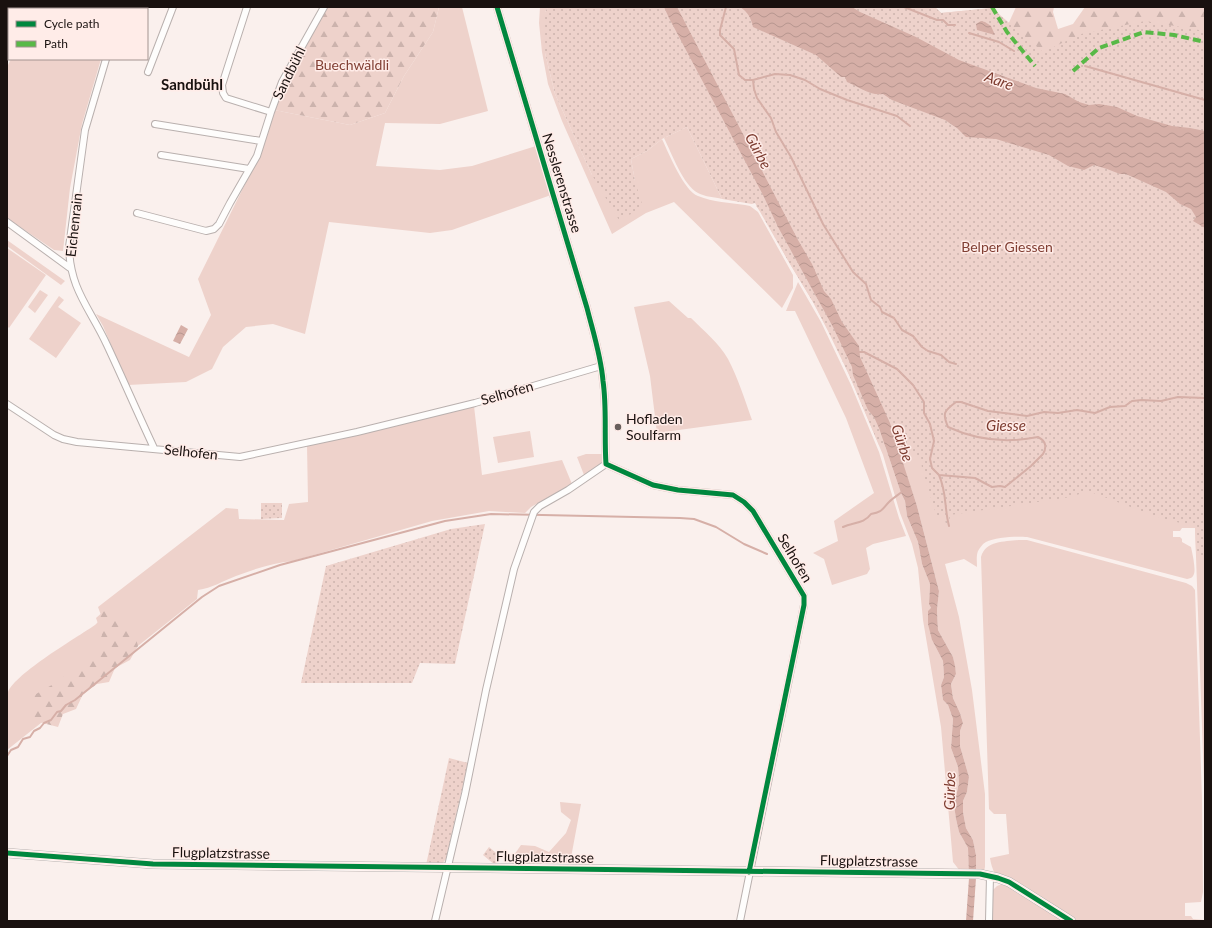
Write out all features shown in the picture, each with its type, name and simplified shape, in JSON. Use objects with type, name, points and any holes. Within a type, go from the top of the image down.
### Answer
[{"type":"street","points":[[148,72],[173,7]]},
{"type":"street","points":[[247,7],[222,85],[223,93],[226,98],[271,112]]},
{"type":"street","name":"Sandbühl","points":[[137,213],[206,231],[214,229],[219,224],[257,156],[282,82],[324,7]]},
{"type":"street","name":"Nesslerenstrasse","points":[[498,7],[587,308],[601,366]]},
{"type":"street","name":"Eichenrain","points":[[106,60],[85,130],[69,247],[70,268],[78,293],[107,345],[154,448]]},
{"type":"street","points":[[154,124],[261,141]]},
{"type":"street","points":[[160,155],[249,169]]},
{"type":"street","points":[[7,222],[70,268]]},
{"type":"street","points":[[435,921],[465,794],[486,690],[514,569],[534,512],[540,506],[568,490],[606,464],[604,437],[606,411],[601,366]]},
{"type":"street","name":"Selhofen","points":[[7,404],[54,435],[63,439],[230,456],[246,456],[357,432],[475,402],[601,366]]},
{"type":"street","name":"Selhofen","points":[[606,464],[653,485],[678,490],[722,493],[733,495],[738,498],[753,511],[804,596],[804,605],[740,921]]},
{"type":"street","name":"Flugplatzstrasse","points":[[7,853],[153,864],[447,869],[980,874],[1009,882],[1071,921]]},
{"type":"street","points":[[989,921],[990,876]]},
{"type":"green space","points":[[25,7],[115,7],[114,8]]},
{"type":"green space","name":"Buechwäldli","points":[[327,7],[439,7],[433,32],[404,76],[385,113],[350,125],[274,110],[297,60]]},
{"type":"green space","points":[[439,7],[462,7],[488,111],[440,124],[385,123],[376,166],[440,170],[472,166],[536,146],[551,195],[452,230],[430,233],[329,222],[305,334],[273,324],[246,327],[223,347],[212,369],[186,382],[128,385],[103,326],[96,314],[189,357],[211,315],[198,279],[259,156],[274,110],[350,125],[385,113],[404,76],[433,32]]},
{"type":"green space","points":[[540,7],[548,7],[545,12],[545,53],[555,94],[592,175],[635,181],[631,159],[647,151],[662,139],[682,180],[693,193],[710,200],[750,206],[758,212],[793,275],[793,288],[782,308],[674,202],[646,213],[612,234],[562,121],[548,84],[542,52],[539,23]]},
{"type":"green space","name":"Belper Giessen","points":[[548,7],[935,7],[941,13],[992,8],[1043,52],[1081,34],[1145,21],[1205,31],[1205,561],[1196,552],[1195,526],[1167,520],[1088,491],[1071,497],[950,515],[949,528],[946,524],[944,516],[937,517],[922,470],[921,457],[914,453],[879,445],[851,379],[828,331],[813,302],[755,203],[752,204],[722,199],[687,127],[662,139],[647,151],[631,159],[635,181],[643,207],[619,220],[592,175],[555,94],[545,53],[543,24],[545,12]]},
{"type":"green space","points":[[686,7],[1205,384],[1205,812],[1195,528],[1182,528],[1180,531],[1173,531],[1173,537],[1180,537],[1182,542],[1191,547],[1195,570],[1192,577],[1187,579],[1027,537],[1012,537],[990,540],[981,546],[978,551],[977,567],[964,559],[945,564],[959,617],[972,690],[985,794],[985,867],[984,871],[976,871],[976,855],[973,840],[966,828],[963,812],[963,801],[967,792],[969,777],[960,746],[960,731],[963,723],[953,698],[951,684],[956,674],[953,657],[938,630],[937,610],[939,591],[917,506],[905,471]]},
{"type":"green space","points":[[935,7],[941,13],[992,8],[1006,29],[1016,7],[1054,7],[1053,12],[1058,29],[1073,24],[1085,7],[1205,7],[1205,131],[959,60]]},
{"type":"green space","points":[[10,60],[101,60],[82,124],[70,188],[63,251],[54,250],[7,218],[7,67]]},
{"type":"green space","points":[[687,127],[722,199],[698,193],[693,189],[687,183],[674,160],[664,138]]},
{"type":"green space","points":[[761,201],[838,349],[813,302],[761,212],[756,206]]},
{"type":"green space","points":[[7,240],[65,281],[61,285],[7,246]]},
{"type":"green space","points":[[7,248],[46,275],[9,328],[7,326]]},
{"type":"green space","points":[[798,282],[821,322],[851,385],[879,452],[906,536],[873,544],[866,548],[870,569],[867,574],[832,585],[824,559],[813,553],[838,541],[834,521],[874,493],[846,418],[795,311],[786,311]]},
{"type":"green space","points":[[40,290],[48,295],[35,313],[28,307]]},
{"type":"green space","points":[[59,296],[64,300],[58,307],[81,323],[56,358],[29,339]]},
{"type":"green space","points":[[669,301],[688,318],[691,318],[711,337],[724,353],[735,374],[752,420],[657,433],[650,376],[634,307]]},
{"type":"green space","points":[[839,351],[879,428],[905,501],[907,516],[918,542],[922,564],[930,584],[929,604],[931,608],[932,640],[943,661],[944,677],[941,685],[943,700],[948,705],[953,719],[951,748],[958,767],[959,783],[954,805],[959,832],[968,848],[969,871],[960,871],[953,862],[941,727],[923,620],[918,568],[912,544],[900,513],[883,455]]},
{"type":"green space","points":[[474,406],[482,475],[562,460],[572,484],[531,507],[525,513],[489,511],[432,521],[293,561],[278,563],[257,569],[213,586],[198,590],[197,599],[7,750],[7,696],[13,684],[34,666],[95,625],[102,618],[98,607],[226,508],[238,509],[239,519],[284,520],[289,504],[308,502],[307,445]]},
{"type":"green space","points":[[530,431],[534,457],[498,463],[493,437]]},
{"type":"green space","points":[[586,454],[603,454],[602,464],[584,475],[577,457]]},
{"type":"green space","points":[[261,503],[282,503],[282,518],[261,519]]},
{"type":"green space","points":[[485,524],[455,664],[420,663],[412,683],[301,683],[326,566],[451,529]]},
{"type":"green space","points":[[1018,540],[1027,540],[1186,583],[1192,586],[1195,590],[1202,798],[1203,892],[1201,902],[1185,903],[1185,916],[1191,916],[1193,919],[1205,921],[1075,921],[995,874],[990,858],[1009,854],[1006,814],[994,814],[989,809],[981,557],[983,551],[991,545]]},
{"type":"green space","points":[[105,610],[124,618],[127,623],[124,628],[134,631],[138,646],[130,660],[115,668],[109,682],[97,684],[83,694],[76,709],[63,714],[58,727],[35,721],[31,701],[36,694],[57,682],[95,651],[102,635],[96,618]]},
{"type":"green space","points":[[449,758],[468,763],[446,859],[441,865],[426,865]]},
{"type":"green space","points":[[560,802],[581,804],[570,863],[512,864],[514,855],[521,845],[535,846],[549,852],[566,833],[571,820],[561,812]]},
{"type":"green space","points":[[489,847],[501,857],[495,865],[483,855]]},
{"type":"green space","points":[[1002,884],[1007,885],[1062,921],[991,921],[993,890]]},
{"type":"water","points":[[664,7],[677,7],[798,240],[812,264],[824,291],[831,299],[842,322],[859,346],[860,357],[890,423],[917,506],[939,591],[937,610],[938,630],[953,657],[955,666],[956,674],[951,684],[953,698],[963,723],[960,731],[960,746],[969,777],[967,792],[963,801],[963,812],[966,828],[973,840],[976,855],[973,921],[966,921],[969,878],[968,848],[959,832],[954,805],[959,783],[958,767],[951,748],[953,719],[948,705],[943,700],[941,685],[944,677],[943,661],[932,640],[928,624],[928,611],[931,608],[929,604],[930,584],[922,564],[918,542],[907,516],[905,501],[879,428],[874,417],[868,410],[853,375],[852,367],[833,327],[778,227],[763,195]]},
{"type":"water","name":"Aare","points":[[740,7],[852,7],[916,37],[959,60],[1036,88],[1065,94],[1079,102],[1089,105],[1099,104],[1117,107],[1137,116],[1172,126],[1205,131],[1205,228],[1193,221],[1196,217],[1191,209],[1180,204],[1166,192],[1126,174],[1120,174],[1094,165],[1084,170],[1068,166],[1049,155],[996,139],[966,137],[957,128],[945,120],[892,100],[883,94],[874,94],[865,91],[847,82],[845,77],[841,77],[816,55],[753,27],[749,16]]},
{"type":"water","points":[[981,21],[991,26],[995,35],[977,30],[976,24]]},
{"type":"water","points":[[181,325],[188,329],[180,344],[173,341]]},
{"type":"waterway","points":[[726,7],[720,35],[734,49],[739,75],[745,80],[753,80],[775,74],[790,75],[805,80],[820,89],[847,100],[897,116],[910,126]]},
{"type":"waterway","points":[[904,7],[937,20],[943,20],[948,25],[955,25]]},
{"type":"waterway","points":[[969,33],[999,42],[1014,51]]},
{"type":"waterway","points":[[1085,66],[1205,100]]},
{"type":"waterway","points":[[753,80],[757,98],[771,118],[776,132],[791,157],[823,224],[853,272],[866,284],[871,300],[880,307],[882,312],[894,318],[902,330],[913,336],[922,347],[928,351],[941,355],[949,362],[956,364]]},
{"type":"waterway","name":"Giesse","points":[[858,352],[864,352],[897,369],[913,385],[924,402],[924,413],[930,424],[934,441],[930,459],[932,468],[939,475],[975,478],[992,487],[1005,487],[1031,466],[1043,454],[1045,449],[1044,442],[1038,437],[1015,440],[992,439],[970,435],[948,427],[945,413],[956,402],[961,402],[988,411],[1027,416],[1044,412],[1058,413],[1077,410],[1095,413],[1110,407],[1125,406],[1132,401],[1161,401],[1178,397],[1205,398]]},
{"type":"waterway","points":[[939,475],[942,482],[949,526]]},
{"type":"waterway","points":[[843,527],[865,520],[871,514],[880,511],[903,491]]},
{"type":"waterway","points":[[7,756],[11,750],[18,747],[23,739],[30,737],[34,731],[40,728],[44,723],[51,720],[57,712],[61,711],[66,705],[75,700],[202,597],[219,586],[280,565],[445,521],[491,514],[694,519],[716,527],[744,544],[767,554]]},
{"type":"marked path","points":[[992,7],[1007,32],[1035,66]]},
{"type":"marked path","points":[[1073,71],[1099,48],[1144,32],[1174,35],[1205,42]]},
{"type":"cycle path","points":[[497,7],[587,308],[596,344],[604,391],[606,464],[653,485],[678,490],[733,495],[744,502],[753,511],[804,596],[804,605],[749,872]]},
{"type":"cycle path","points":[[7,853],[153,864],[980,874],[1009,882],[1071,921]]},
{"type":"place","name":"Hofladen Soulfarm","points":[[618,427]]},
{"type":"district","name":"Sandbühl","points":[[192,85]]},
{"type":"water label","name":"Gürbe","points":[[758,151]]},
{"type":"water label","name":"Gürbe","points":[[902,443]]},
{"type":"water label","name":"Gürbe","points":[[950,791]]}]
